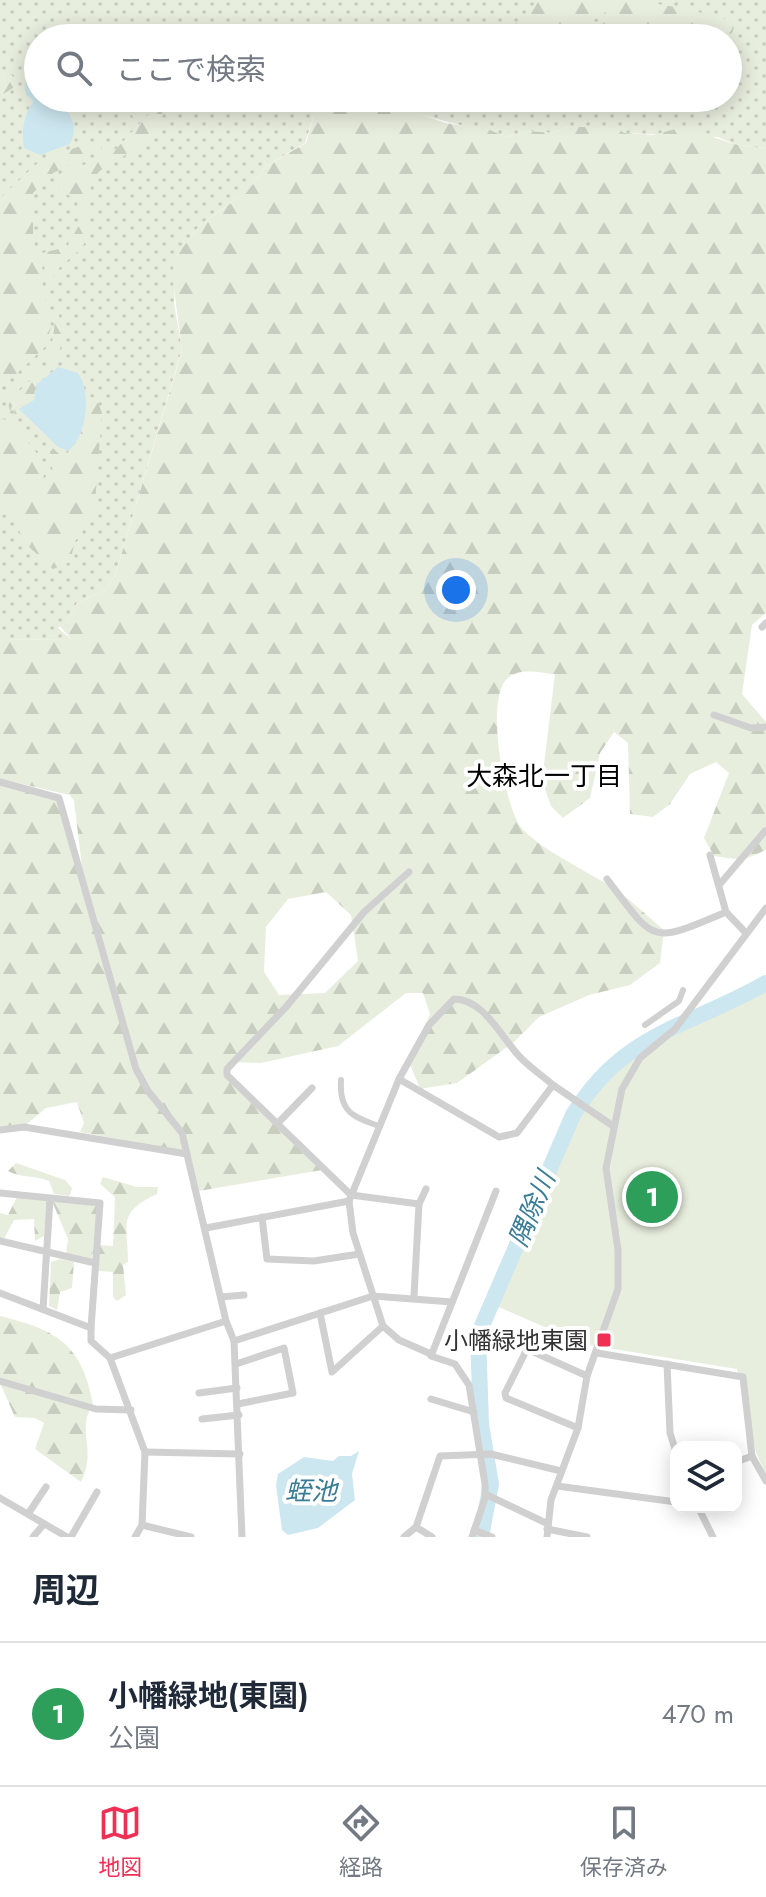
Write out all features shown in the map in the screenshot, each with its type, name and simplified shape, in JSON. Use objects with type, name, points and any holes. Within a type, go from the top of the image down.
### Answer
[{"type":"street","points":[[714,715],[751,728],[766,727]]},
{"type":"street","points":[[0,782],[59,798],[136,1069],[148,1091],[178,1125],[206,1228],[226,1321],[234,1341],[242,1537]]},
{"type":"street","points":[[720,884],[765,831]]},
{"type":"street","points":[[710,855],[726,912],[746,933]]},
{"type":"street","points":[[350,1198],[227,1075],[227,1069],[286,1007],[364,912],[409,872]]},
{"type":"street","points":[[607,879],[641,924],[661,936],[673,935],[726,912]]},
{"type":"street","points":[[547,1530],[561,1471],[578,1428],[587,1376],[618,1289],[618,1250],[606,1168],[613,1126],[630,1074],[640,1058],[675,1029],[766,908]]},
{"type":"street","points":[[645,1025],[679,1001],[683,990]]},
{"type":"street","points":[[492,1537],[476,1533],[488,1495],[485,1454],[469,1385],[455,1364],[399,1340],[383,1326],[359,1254],[350,1198],[399,1079],[429,1025],[454,999],[460,999],[499,1027],[521,1059],[613,1126]]},
{"type":"street","points":[[399,1079],[499,1137],[517,1133],[553,1085]]},
{"type":"street","points":[[341,1080],[342,1103],[349,1115],[379,1126]]},
{"type":"street","points":[[278,1123],[312,1088]]},
{"type":"street","points":[[0,1130],[24,1127],[187,1154]]},
{"type":"street","points":[[414,1296],[419,1204],[426,1189]]},
{"type":"street","points":[[431,1354],[496,1191]]},
{"type":"street","points":[[0,1193],[100,1203],[91,1341],[110,1358],[145,1452],[142,1525],[135,1537]]},
{"type":"street","points":[[206,1228],[350,1198],[419,1204]]},
{"type":"street","points":[[43,1309],[50,1199]]},
{"type":"street","points":[[262,1217],[267,1259],[314,1261],[359,1254]]},
{"type":"street","points":[[0,1241],[95,1263]]},
{"type":"street","points":[[0,1293],[91,1328]]},
{"type":"street","points":[[221,1297],[244,1295]]},
{"type":"street","points":[[234,1341],[373,1296],[414,1296],[452,1302]]},
{"type":"street","points":[[320,1313],[332,1372],[383,1326]]},
{"type":"street","points":[[110,1358],[226,1321]]},
{"type":"street","points":[[236,1364],[284,1348],[293,1393],[238,1404]]},
{"type":"street","points":[[578,1428],[506,1398],[505,1393],[527,1349],[587,1376]]},
{"type":"street","points":[[597,1353],[743,1377],[752,1456],[766,1481]]},
{"type":"street","points":[[667,1364],[673,1441]]},
{"type":"street","points":[[0,1381],[96,1409],[131,1410]]},
{"type":"street","points":[[199,1393],[237,1388]]},
{"type":"street","points":[[431,1399],[474,1412]]},
{"type":"street","points":[[202,1419],[239,1415]]},
{"type":"street","points":[[145,1452],[240,1454]]},
{"type":"street","points":[[404,1537],[416,1527],[440,1456],[485,1454],[561,1471]]},
{"type":"street","points":[[742,1460],[752,1456]]},
{"type":"street","points":[[557,1486],[670,1501]]},
{"type":"street","points":[[28,1514],[46,1487]]},
{"type":"street","points":[[0,1498],[69,1537],[97,1492]]},
{"type":"street","points":[[488,1495],[547,1530],[587,1537]]},
{"type":"street","points":[[701,1513],[713,1537]]},
{"type":"street","points":[[33,1537],[44,1524]]},
{"type":"street","points":[[142,1525],[191,1537]]},
{"type":"street","points":[[416,1527],[432,1537]]},
{"type":"green space","points":[[0,0],[766,0],[766,149],[734,144],[718,137],[624,133],[604,127],[568,127],[552,133],[531,131],[505,137],[411,112],[742,112],[742,24],[24,24],[24,112],[320,112],[314,115],[305,143],[266,166],[247,192],[201,224],[176,256],[174,303],[182,349],[115,576],[104,591],[77,603],[68,620],[58,628],[71,639],[0,640]]},
{"type":"green space","points":[[538,0],[623,0],[588,24],[515,24],[527,18]]},
{"type":"green space","points":[[628,0],[714,16],[732,24],[602,24],[603,19]]},
{"type":"green space","points":[[0,70],[8,71],[16,80],[13,88],[0,96]]},
{"type":"green space","points":[[131,112],[143,112],[135,119]]},
{"type":"green space","points":[[150,112],[161,112],[158,130],[150,139],[105,167],[93,180],[88,235],[78,252],[56,272],[48,289],[42,253],[67,247],[79,225],[77,198],[60,192],[56,183],[58,174],[97,160],[118,147]]},
{"type":"green space","points":[[320,112],[415,112],[445,123],[490,130],[505,137],[531,131],[552,133],[568,127],[617,127],[624,133],[653,135],[683,127],[734,144],[766,149],[766,613],[752,625],[742,694],[766,722],[766,850],[743,860],[714,856],[704,838],[729,773],[716,762],[690,774],[670,804],[653,817],[630,814],[628,743],[614,732],[600,753],[590,798],[563,818],[551,806],[542,781],[555,674],[530,672],[508,678],[501,689],[497,727],[503,774],[520,826],[549,850],[619,892],[664,930],[660,963],[630,985],[589,995],[539,1017],[514,1042],[457,1083],[420,1089],[410,1064],[430,1014],[423,993],[406,993],[338,1046],[261,1063],[229,1062],[224,1076],[322,1170],[199,1191],[183,1130],[149,1089],[139,1068],[82,867],[74,801],[70,795],[0,779],[0,640],[71,639],[58,624],[68,620],[77,603],[104,591],[115,576],[182,350],[172,274],[176,256],[201,224],[247,192],[266,166],[306,143],[314,115]],"holes":[[[326,892],[351,915],[358,961],[325,993],[279,995],[264,972],[266,927],[288,899]]]},
{"type":"green space","points":[[89,143],[102,146],[101,150],[53,173],[33,193],[33,235],[51,327],[45,347],[0,389],[0,198],[41,160]]},
{"type":"green space","points":[[56,311],[60,320],[61,340],[57,358],[50,360],[47,352],[53,339]]},
{"type":"green space","points":[[32,366],[42,370],[19,389],[10,411],[6,394]]},
{"type":"green space","points":[[37,381],[34,395],[19,407],[20,417],[15,416],[19,394]]},
{"type":"green space","points":[[85,394],[97,400],[102,413],[94,516],[75,541],[70,562],[53,569],[26,544],[13,519],[54,475],[49,456],[53,448],[63,458],[80,438]]},
{"type":"green space","points":[[3,419],[13,422],[47,467],[29,497],[0,516],[0,422]]},
{"type":"green space","points":[[0,784],[57,799],[134,1071],[178,1133],[182,1151],[80,1132],[84,1123],[77,1102],[46,1108],[27,1124],[0,1128]]},
{"type":"green space","points":[[766,983],[766,1475],[756,1452],[737,1369],[583,1344],[492,1304],[566,1134],[588,1093],[630,1055],[692,1013]]},
{"type":"green space","points":[[16,1163],[65,1180],[72,1188],[69,1196],[54,1194],[49,1181],[8,1171]]},
{"type":"green space","points":[[103,1177],[137,1187],[158,1187],[157,1194],[135,1207],[127,1221],[128,1262],[123,1265],[126,1295],[117,1301],[113,1297],[113,1272],[97,1271],[98,1245],[113,1246],[115,1197],[100,1184]]},
{"type":"green space","points":[[17,1197],[47,1201],[44,1236],[35,1241],[34,1219],[14,1220],[4,1239],[0,1238],[0,1213],[8,1215]]},
{"type":"green space","points":[[52,1201],[97,1206],[92,1260],[66,1255],[68,1239]]},
{"type":"green space","points":[[60,1259],[74,1262],[72,1288],[60,1292],[57,1310],[49,1306],[51,1262]]},
{"type":"green space","points":[[0,1316],[37,1327],[64,1343],[82,1368],[93,1405],[0,1379]]},
{"type":"green space","points":[[0,1383],[90,1409],[86,1427],[87,1461],[81,1482],[35,1449],[44,1423],[35,1418],[15,1417]]},
{"type":"water","points":[[28,112],[68,112],[74,127],[70,144],[40,155],[24,148]]},
{"type":"water","points":[[58,367],[78,373],[85,391],[85,414],[80,436],[68,451],[58,447],[19,409],[34,400],[37,384]]},
{"type":"water","name":"蛭池","points":[[359,1451],[352,1474],[355,1500],[318,1528],[288,1535],[282,1530],[276,1485],[278,1474],[304,1457],[333,1461],[339,1456],[351,1456]]},
{"type":"waterway","name":"隅除川","points":[[481,1537],[491,1484],[481,1424],[478,1335],[573,1115],[593,1087],[636,1048],[766,983]]},
{"type":"place","name":"小幡緑地(東園)","points":[[652,1197]]},
{"type":"place","name":"小幡緑地東園","points":[[604,1340]]},
{"type":"district","name":"大森北一丁目","points":[[544,776]]}]
